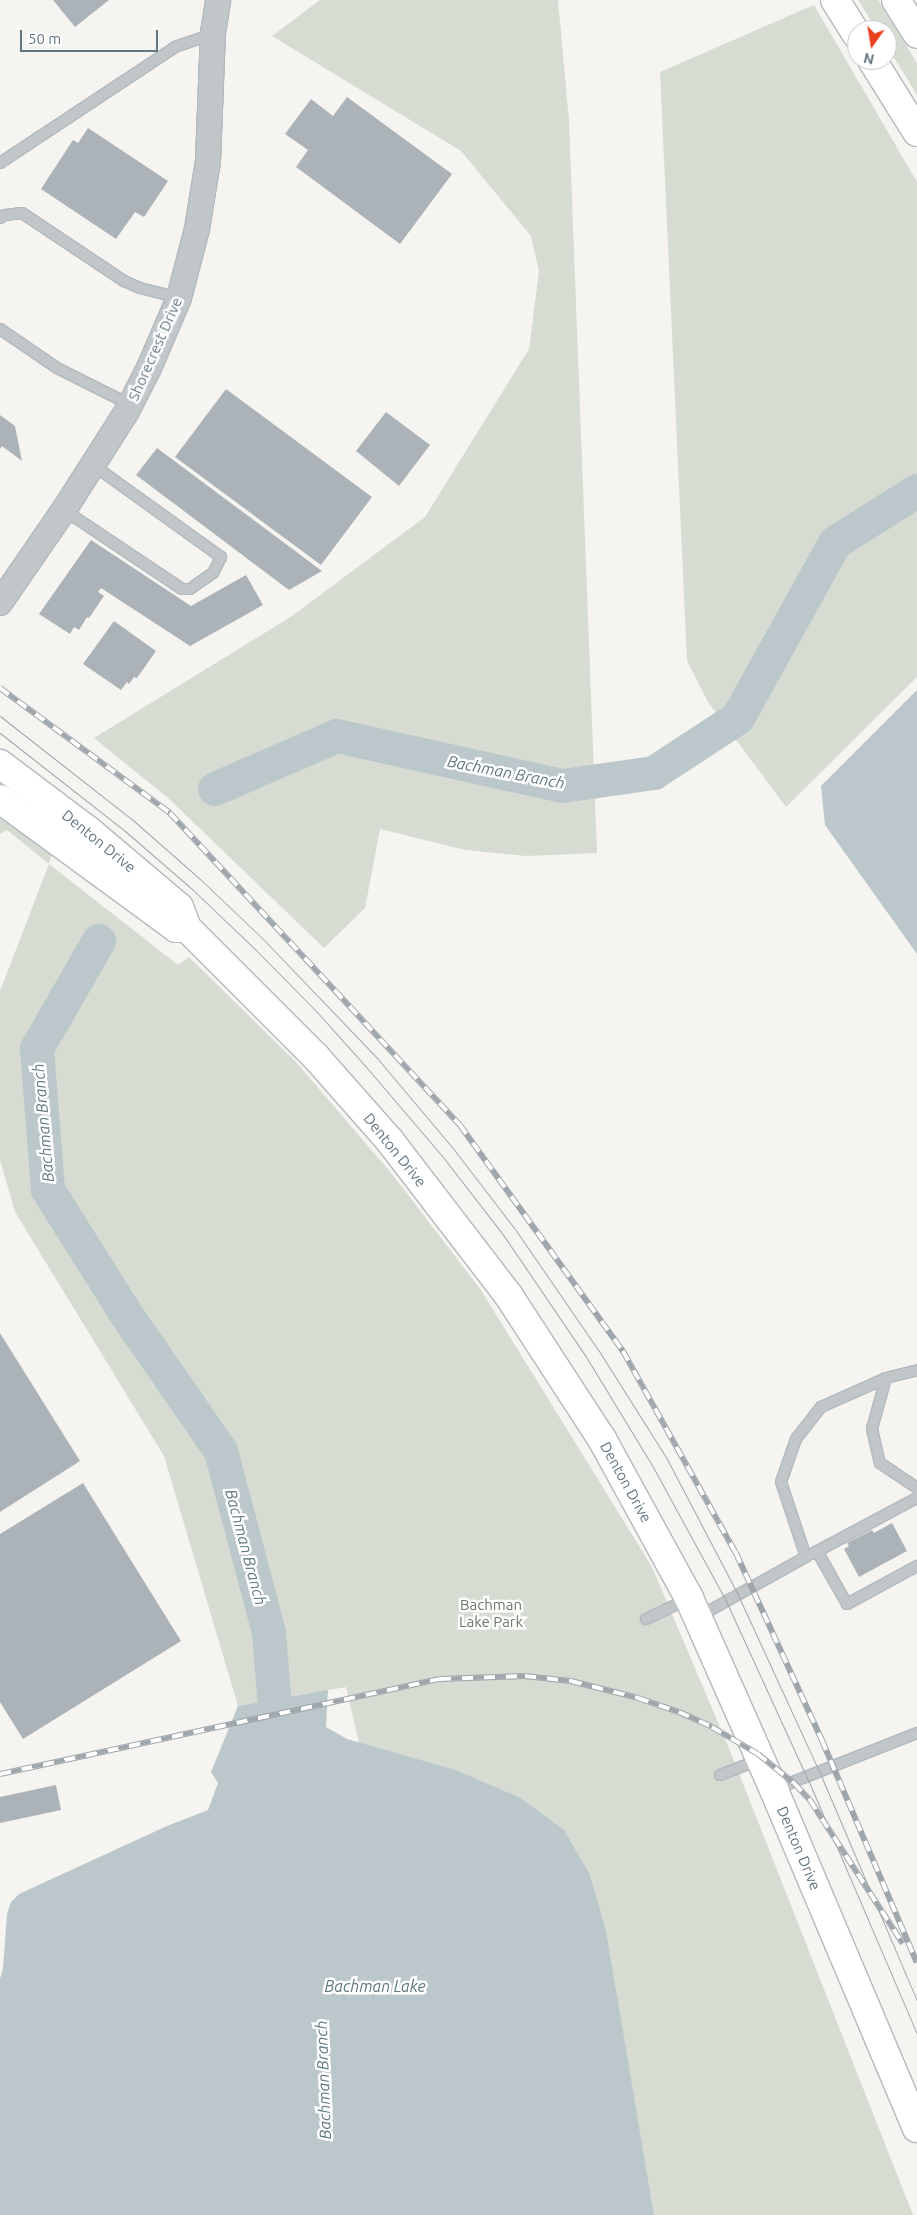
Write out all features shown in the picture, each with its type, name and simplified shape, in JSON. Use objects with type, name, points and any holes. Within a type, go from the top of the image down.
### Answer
[{"type":"main road","points":[[835,0],[848,20]]},
{"type":"main road","points":[[896,0],[917,34]]},
{"type":"main road","points":[[878,70],[917,132]]},
{"type":"main road","name":"Denton Drive","points":[[0,764],[89,831],[179,907],[187,928],[316,1058],[390,1141],[504,1289],[602,1439],[694,1608],[774,1790],[917,2128]]},
{"type":"main road","name":"Denton Drive","points":[[0,799],[176,928],[187,928]]},
{"type":"street","name":"Shorecrest Drive","points":[[3,591],[64,510],[131,404],[150,368],[179,298],[197,229],[208,160],[213,33],[218,0]]},
{"type":"lane","points":[[0,163],[175,48],[213,33]]},
{"type":"lane","points":[[0,218],[5,215],[22,213],[124,281],[140,288],[179,298]]},
{"type":"lane","points":[[0,329],[58,368],[131,404]]},
{"type":"lane","points":[[64,510],[182,589],[190,588],[212,573],[221,557],[93,465]]},
{"type":"lane","points":[[806,1557],[781,1482],[796,1439],[821,1407],[886,1378],[917,1370]]},
{"type":"lane","points":[[886,1378],[872,1429],[880,1463],[917,1488]]},
{"type":"lane","points":[[646,1619],[694,1608],[806,1557],[917,1498]]},
{"type":"lane","points":[[817,1551],[847,1604],[917,1566]]},
{"type":"lane","points":[[774,1790],[917,1734]]},
{"type":"lane","points":[[720,1775],[760,1760]]},
{"type":"green space","points":[[320,0],[558,0],[569,121],[597,853],[526,856],[465,850],[380,829],[365,908],[324,948],[168,798],[94,738],[292,616],[425,517],[529,349],[539,271],[531,236],[461,151],[272,36]]},
{"type":"green space","points":[[858,0],[878,0],[890,20],[871,20]]},
{"type":"green space","points":[[814,5],[847,62],[847,70],[852,70],[917,182],[917,677],[786,807],[708,702],[687,661],[660,72]]},
{"type":"green space","points":[[897,31],[917,63],[917,95],[897,62]]},
{"type":"green space","points":[[0,811],[53,851],[49,864],[7,830],[0,834]]},
{"type":"green space","name":"Bachman Lake Park","points":[[49,864],[178,965],[189,957],[295,1061],[392,1174],[481,1290],[652,1567],[731,1753],[913,2215],[654,2215],[605,1931],[590,1875],[519,1797],[456,1770],[359,1743],[346,1687],[238,1706],[164,1456],[15,1212],[0,1160],[0,991]]},
{"type":"water","points":[[917,690],[917,954],[825,825],[821,786]]},
{"type":"water","name":"Bachman Lake","points":[[328,1690],[326,1727],[347,1739],[456,1770],[519,1797],[564,1830],[590,1875],[606,1931],[654,2215],[0,2215],[0,1979],[3,1968],[7,1914],[11,1902],[19,1894],[167,1826],[208,1810],[218,1783],[211,1772],[238,1706]]},
{"type":"building","points":[[53,0],[109,0],[75,27]]},
{"type":"building","points":[[347,97],[452,174],[400,244],[296,167],[308,150],[285,134],[311,99],[333,116]]},
{"type":"building","points":[[88,128],[168,181],[144,217],[135,212],[116,239],[41,189],[73,140],[78,143]]},
{"type":"building","points":[[226,389],[372,497],[321,565],[175,457]]},
{"type":"building","points":[[386,412],[430,445],[399,486],[356,451]]},
{"type":"building","points":[[0,415],[15,426],[22,461],[2,446],[0,449]]},
{"type":"building","points":[[157,448],[322,571],[289,590],[136,475]]},
{"type":"building","points":[[91,540],[191,606],[246,575],[263,605],[190,646],[101,588],[98,592],[104,596],[79,630],[74,627],[70,634],[39,614]]},
{"type":"building","points":[[114,621],[156,651],[137,678],[134,677],[129,684],[127,682],[121,690],[83,664]]},
{"type":"building","points":[[0,1333],[80,1461],[0,1512]]},
{"type":"building","points":[[83,1483],[181,1641],[23,1739],[0,1702],[0,1534]]},
{"type":"building","points":[[892,1523],[907,1551],[859,1577],[844,1549],[849,1546],[847,1543],[872,1530],[874,1533]]},
{"type":"building","points":[[56,1785],[61,1810],[0,1823],[0,1797]]},
{"type":"waterway","name":"Bachman Branch","points":[[215,789],[337,736],[563,786],[654,773],[738,718],[835,543],[917,491]]},
{"type":"waterway","name":"Bachman Branch","points":[[99,941],[37,1049],[48,1190],[126,1314],[221,1451],[269,1633],[278,1744]]},
{"type":"tram line","points":[[0,716],[134,821],[200,879],[263,939],[377,1058],[452,1147],[515,1229],[599,1351],[667,1459],[738,1595],[822,1778],[917,2001]]},
{"type":"tram line","points":[[0,733],[125,831],[193,890],[255,949],[317,1012],[367,1068],[443,1157],[504,1236],[585,1355],[653,1467],[726,1601],[809,1782],[917,2034]]},
{"type":"railway","points":[[0,688],[170,813],[460,1125],[623,1351],[736,1553],[822,1740],[917,1963]]},
{"type":"railway","points":[[0,1774],[440,1679],[525,1676],[571,1681],[638,1698],[679,1712],[712,1727],[758,1754],[794,1783],[810,1800],[903,1944]]}]
